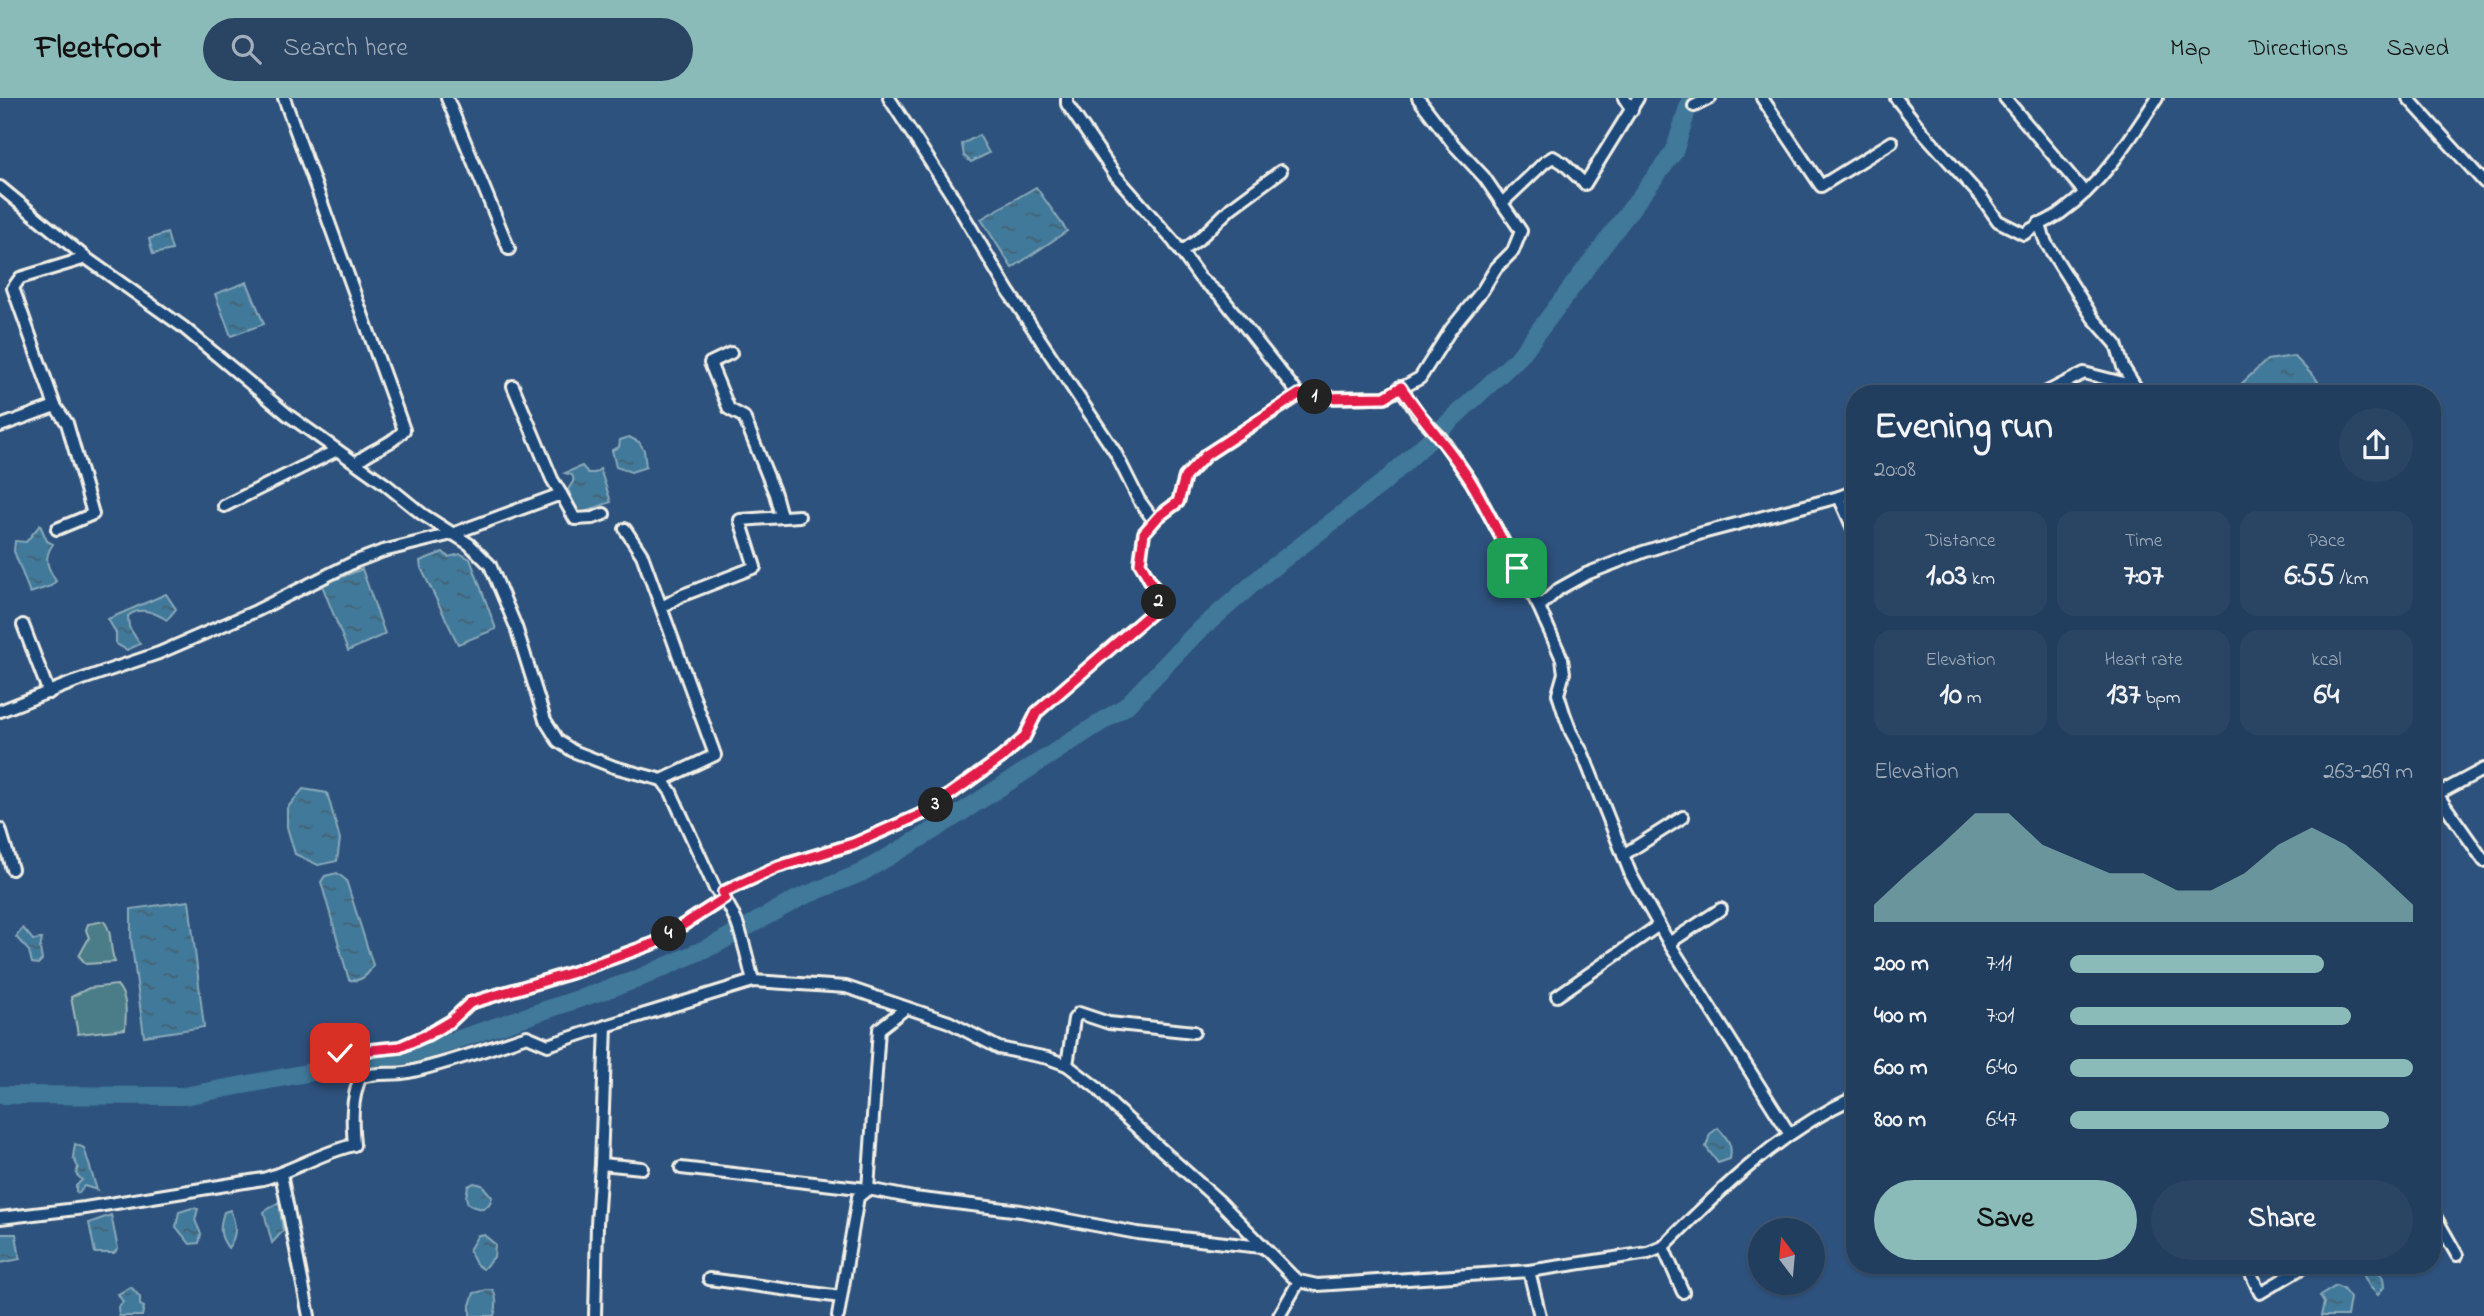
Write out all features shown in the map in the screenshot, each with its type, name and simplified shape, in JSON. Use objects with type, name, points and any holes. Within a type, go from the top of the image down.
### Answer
[{"type":"street","points":[[284,98],[404,430],[398,437],[372,450],[356,463]]},
{"type":"street","points":[[447,98],[509,248]]},
{"type":"street","points":[[889,98],[1022,312],[1115,452],[1139,500],[1154,521]]},
{"type":"street","points":[[1067,98],[1067,104],[1116,176],[1200,278],[1221,296],[1299,394]]},
{"type":"street","points":[[753,981],[723,892],[759,875],[853,844],[924,813],[1001,758],[1024,738],[1037,712],[1158,607],[1160,598],[1140,563],[1144,533],[1154,521],[1178,502],[1185,477],[1206,455],[1299,394],[1324,398],[1385,397],[1420,378],[1451,329],[1482,291],[1496,268],[1513,251],[1521,231],[1484,177],[1454,145],[1418,98]]},
{"type":"street","points":[[1624,98],[1632,110]]},
{"type":"street","points":[[1502,203],[1553,157],[1585,184],[1638,98]]},
{"type":"street","points":[[1694,106],[1710,98]]},
{"type":"street","points":[[1762,98],[1821,186],[1892,142]]},
{"type":"street","points":[[1896,98],[1982,198],[1998,221],[2025,234],[2039,223],[2060,214],[2094,185],[2152,100]]},
{"type":"street","points":[[2005,98],[2085,193]]},
{"type":"street","points":[[2408,98],[2480,169],[2484,182]]},
{"type":"street","points":[[1181,252],[1207,232],[1231,208],[1281,171]]},
{"type":"street","points":[[0,187],[86,258],[183,327],[267,398],[422,514],[469,544],[490,565],[516,627],[545,720],[558,741],[573,751],[614,767],[662,780],[671,792],[715,889],[725,898]]},
{"type":"street","points":[[2039,223],[2046,243],[2093,318],[2116,344],[2123,367],[2135,385]]},
{"type":"street","points":[[57,529],[93,514],[66,423],[55,406],[13,288],[20,278],[86,258]]},
{"type":"street","points":[[731,353],[710,363],[729,409],[744,417],[781,516]]},
{"type":"street","points":[[2061,385],[2084,373],[2122,385]]},
{"type":"street","points":[[513,386],[552,479],[575,519],[604,514]]},
{"type":"street","points":[[1401,387],[1472,483],[1539,607],[1562,659],[1564,673],[1558,694],[1570,732],[1588,765],[1623,855],[1669,943],[1790,1133]]},
{"type":"street","points":[[0,426],[55,406]]},
{"type":"street","points":[[224,506],[337,450]]},
{"type":"street","points":[[0,711],[159,653],[256,611],[354,562],[383,551],[453,534],[561,494]]},
{"type":"street","points":[[1539,607],[1559,589],[1577,579],[1643,552],[1702,533],[1846,494]]},
{"type":"street","points":[[1839,497],[1846,513]]},
{"type":"street","points":[[662,607],[683,595],[755,567],[740,520],[799,516]]},
{"type":"street","points":[[625,529],[642,555],[715,755],[662,780]]},
{"type":"street","points":[[23,625],[49,693]]},
{"type":"street","points":[[2441,790],[2484,769]]},
{"type":"street","points":[[2441,803],[2484,861]]},
{"type":"street","points":[[1623,855],[1683,817]]},
{"type":"street","points":[[0,829],[12,869]]},
{"type":"street","points":[[340,1053],[400,1047],[451,1021],[470,1003],[574,972],[655,943],[725,898]]},
{"type":"street","points":[[1669,943],[1721,909]]},
{"type":"street","points":[[1557,996],[1659,925]]},
{"type":"street","points":[[0,1218],[85,1208],[281,1174],[335,1149],[354,1145],[352,1114],[354,1095],[360,1078],[370,1074],[400,1074],[420,1070],[527,1036],[548,1045],[753,981],[846,988],[949,1022],[999,1048],[1048,1058],[1067,1065],[1097,1088],[1114,1107],[1220,1202],[1261,1247],[1299,1281],[1317,1285],[1529,1271],[1648,1253],[1663,1247],[1735,1177],[1790,1133],[1846,1101]]},
{"type":"street","points":[[869,1189],[879,1029],[906,1008]]},
{"type":"street","points":[[1067,1065],[1074,1019],[1079,1013],[1121,1024],[1194,1032]]},
{"type":"street","points":[[595,1316],[606,1026]]},
{"type":"street","points":[[601,1164],[642,1168]]},
{"type":"street","points":[[681,1168],[869,1189],[914,1198],[1021,1211],[1137,1234],[1261,1247]]},
{"type":"street","points":[[281,1174],[309,1316]]},
{"type":"street","points":[[838,1316],[858,1197],[869,1189]]},
{"type":"street","points":[[2441,1227],[2457,1255]]},
{"type":"street","points":[[1663,1247],[1683,1292]]},
{"type":"street","points":[[1529,1271],[1540,1316]]},
{"type":"street","points":[[2252,1274],[2260,1293],[2292,1274]]},
{"type":"street","points":[[709,1279],[841,1297]]},
{"type":"street","points":[[1279,1316],[1299,1281]]},
{"type":"green space","points":[[104,921],[109,931],[115,962],[86,964],[79,956],[89,938],[86,930],[88,924]]},
{"type":"green space","points":[[117,985],[125,1000],[125,1029],[78,1034],[71,997],[89,988]]},
{"type":"water","points":[[979,135],[989,153],[971,162],[964,156],[962,144]]},
{"type":"water","points":[[1036,187],[1067,231],[1012,268],[981,219]]},
{"type":"water","points":[[167,233],[172,250],[153,254],[149,239]]},
{"type":"water","points":[[247,282],[264,324],[231,336],[215,294]]},
{"type":"water","points":[[2294,356],[2320,385],[2240,385],[2267,360]]},
{"type":"water","points":[[629,437],[639,442],[644,450],[646,467],[631,472],[616,467],[612,450],[619,447],[620,440]]},
{"type":"water","points":[[582,466],[588,473],[595,473],[600,469],[611,502],[579,514],[568,490],[573,477],[565,473]]},
{"type":"water","points":[[40,525],[47,541],[53,544],[47,562],[56,581],[51,586],[30,593],[14,551],[15,541],[26,542]]},
{"type":"water","points":[[443,552],[448,557],[461,554],[470,559],[496,629],[458,644],[421,568],[420,561]]},
{"type":"water","points":[[362,569],[385,634],[348,651],[322,585]]},
{"type":"water","points":[[166,594],[176,609],[167,620],[147,611],[137,611],[128,616],[129,627],[140,644],[127,650],[116,644],[116,633],[108,619]]},
{"type":"water","points":[[303,789],[327,793],[340,839],[337,861],[318,865],[295,854],[287,827],[287,808]]},
{"type":"water","points":[[337,873],[346,880],[373,965],[366,975],[357,980],[349,980],[321,882],[325,876]]},
{"type":"water","points":[[189,901],[204,1027],[144,1036],[131,939],[131,909]]},
{"type":"water","points":[[23,928],[33,940],[42,939],[42,960],[38,964],[32,963],[29,951],[16,937]]},
{"type":"water","points":[[1718,1128],[1727,1139],[1731,1150],[1730,1159],[1718,1163],[1706,1147],[1710,1134]]},
{"type":"water","points":[[75,1144],[84,1148],[97,1190],[84,1186],[79,1193],[76,1192],[76,1186],[82,1180],[76,1174],[78,1167],[73,1157]]},
{"type":"water","points":[[474,1183],[482,1185],[492,1197],[486,1207],[468,1204],[468,1186]]},
{"type":"water","points":[[279,1202],[283,1231],[272,1243],[264,1212]]},
{"type":"water","points":[[198,1209],[195,1220],[201,1234],[199,1243],[190,1244],[176,1227],[179,1212]]},
{"type":"water","points":[[230,1210],[235,1230],[228,1248],[221,1235],[221,1227],[224,1212]]},
{"type":"water","points":[[111,1215],[118,1249],[114,1253],[95,1253],[89,1223]]},
{"type":"water","points":[[0,1234],[16,1234],[20,1259],[0,1263]]},
{"type":"water","points":[[478,1235],[484,1235],[495,1244],[494,1257],[483,1269],[476,1264],[469,1250]]},
{"type":"water","points":[[2363,1274],[2380,1274],[2384,1287],[2378,1295]]},
{"type":"water","points":[[2336,1286],[2343,1289],[2350,1298],[2347,1316],[2321,1316],[2324,1303],[2320,1296]]},
{"type":"water","points":[[131,1287],[140,1297],[140,1305],[144,1307],[142,1316],[119,1316],[118,1307],[123,1302],[118,1294]]},
{"type":"water","points":[[493,1290],[496,1297],[494,1316],[470,1316],[474,1293]]},
{"type":"waterway","points":[[0,1095],[184,1096],[420,1052],[635,980],[714,945],[799,898],[861,873],[934,830],[1126,706],[1194,635],[1264,574],[1384,482],[1519,357],[1674,152],[1691,98]]},
{"type":"route","points":[[340,1053],[400,1047],[451,1021],[470,1003],[574,972],[655,943],[725,898],[723,892],[778,867],[809,859],[893,828],[924,813],[972,781],[1024,738],[1037,712],[1158,607],[1160,598],[1140,563],[1144,533],[1158,517],[1178,502],[1185,477],[1206,455],[1299,394],[1324,398],[1385,397],[1401,387],[1472,483],[1517,568]]}]
